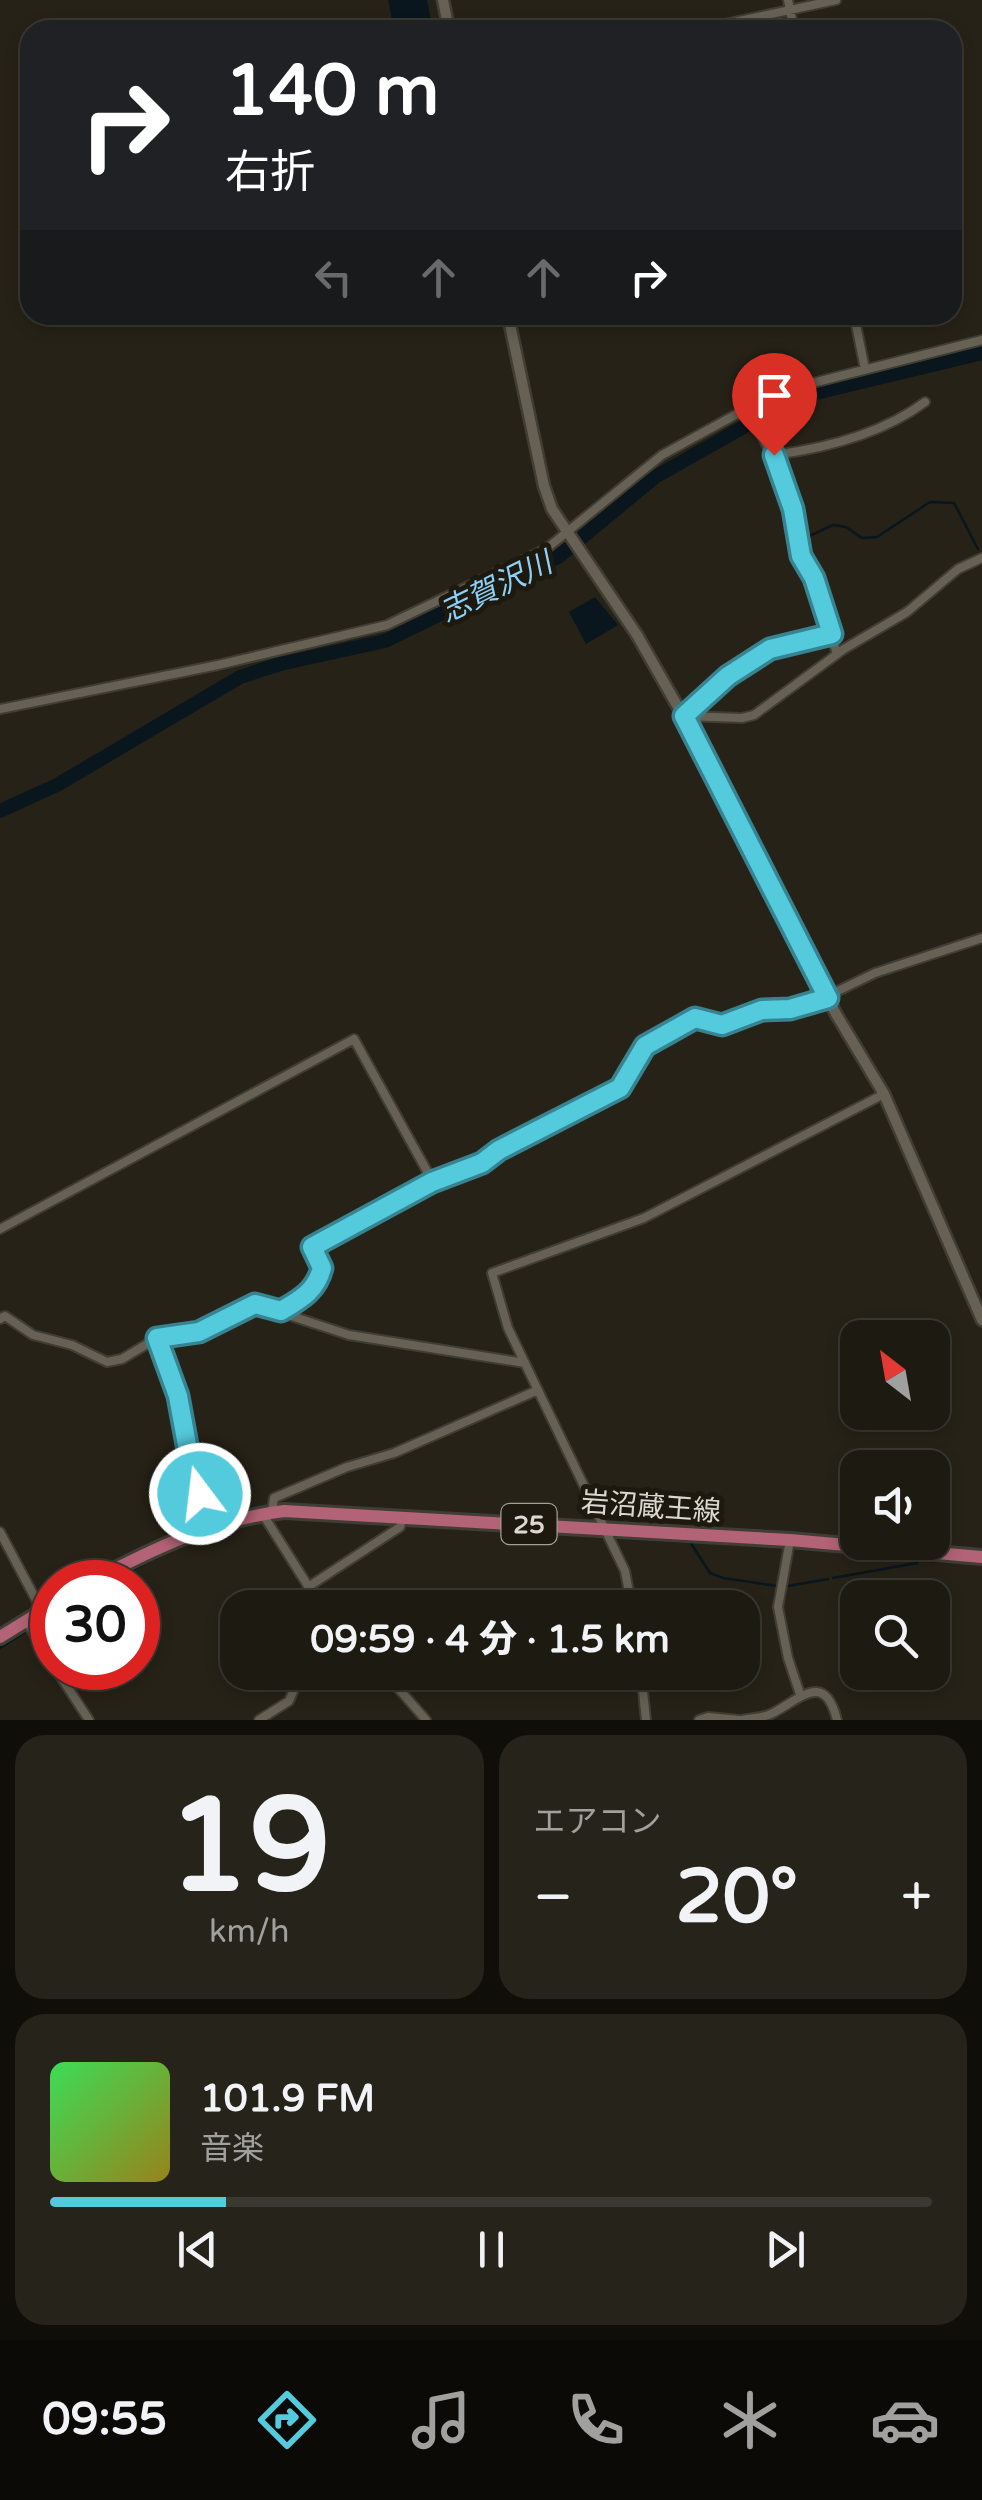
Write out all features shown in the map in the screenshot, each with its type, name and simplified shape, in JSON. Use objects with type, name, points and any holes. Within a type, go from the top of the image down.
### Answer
[{"type":"main road","name":"岩沼蔵王線","points":[[132,1560],[209,1526],[267,1513],[307,1510],[790,1540],[982,1557]]},
{"type":"main road","points":[[0,1637],[30,1619]]},
{"type":"street","points":[[734,20],[789,5],[836,0]]},
{"type":"street","points":[[510,325],[552,509],[637,635],[684,716],[828,998],[884,1094],[982,1320]]},
{"type":"street","points":[[856,325],[865,369]]},
{"type":"street","points":[[0,709],[387,626],[546,549],[662,455],[777,392],[982,340]]},
{"type":"street","points":[[774,455],[800,452],[890,426],[925,402]]},
{"type":"street","points":[[748,409],[774,455],[793,509],[801,556],[814,578],[837,654]]},
{"type":"street","points":[[684,716],[742,718],[754,714],[837,654],[907,612],[958,569],[982,558]]},
{"type":"street","points":[[684,716],[728,676],[770,649],[832,634]]},
{"type":"street","points":[[281,1311],[309,1294],[320,1277],[322,1268],[312,1247],[432,1182],[482,1163],[499,1150],[620,1088],[645,1046],[695,1018],[722,1025],[762,1010],[790,1009],[828,998],[875,973],[982,938]]},
{"type":"street","points":[[0,1228],[354,1039],[432,1182]]},
{"type":"street","points":[[629,1590],[607,1528],[500,1308],[492,1273],[644,1218],[884,1094]]},
{"type":"street","points":[[0,1319],[5,1316],[40,1338],[72,1345],[107,1362],[122,1360],[157,1338],[199,1332],[255,1304],[349,1336],[525,1362]]},
{"type":"street","points":[[157,1338],[178,1396],[190,1461],[209,1526]]},
{"type":"street","points":[[311,1590],[267,1513],[274,1498],[538,1390]]},
{"type":"street","points":[[308,1586],[400,1528],[403,1516]]},
{"type":"street","points":[[0,1532],[30,1581]]},
{"type":"street","points":[[790,1540],[778,1607],[800,1694]]},
{"type":"street","points":[[26,1621],[30,1627]]},
{"type":"street","points":[[70,1690],[89,1720]]},
{"type":"street","points":[[259,1720],[289,1701],[294,1690]]},
{"type":"street","points":[[400,1690],[426,1720]]},
{"type":"street","points":[[643,1690],[646,1720]]},
{"type":"street","points":[[699,1720],[770,1716],[800,1694],[811,1691],[824,1694],[833,1703],[837,1720]]},
{"type":"shaded area","points":[[388,0],[427,0],[431,20],[392,20]]},
{"type":"shaded area","points":[[595,597],[618,625],[586,644],[569,612]]},
{"type":"waterway","name":"志賀沢川","points":[[0,811],[57,785],[240,677],[385,641],[558,557],[655,477],[795,398],[982,353]]},
{"type":"waterway","points":[[803,539],[833,525],[846,527],[862,538],[877,537],[930,502],[954,503],[978,549]]},
{"type":"waterway","points":[[278,1519],[317,1519]]},
{"type":"waterway","points":[[458,1527],[470,1528]]},
{"type":"waterway","points":[[483,1529],[604,1537]]},
{"type":"waterway","points":[[616,1538],[690,1542],[710,1573],[777,1586]]},
{"type":"waterway","points":[[152,1560],[183,1544]]},
{"type":"waterway","points":[[923,1561],[951,1561]]},
{"type":"waterway","points":[[969,1562],[982,1565]]},
{"type":"waterway","points":[[833,1578],[917,1563]]},
{"type":"waterway","points":[[788,1586],[828,1579]]},
{"type":"waterway","points":[[0,1648],[25,1632]]},
{"type":"route","points":[[200,1494],[178,1396],[157,1338],[199,1332],[255,1304],[281,1311],[316,1286],[322,1268],[312,1247],[432,1182],[482,1163],[499,1150],[620,1088],[645,1046],[669,1031],[695,1018],[722,1025],[762,1010],[790,1009],[828,998],[684,716],[728,676],[770,649],[832,634],[814,578],[801,556],[793,509],[774,455]]}]
